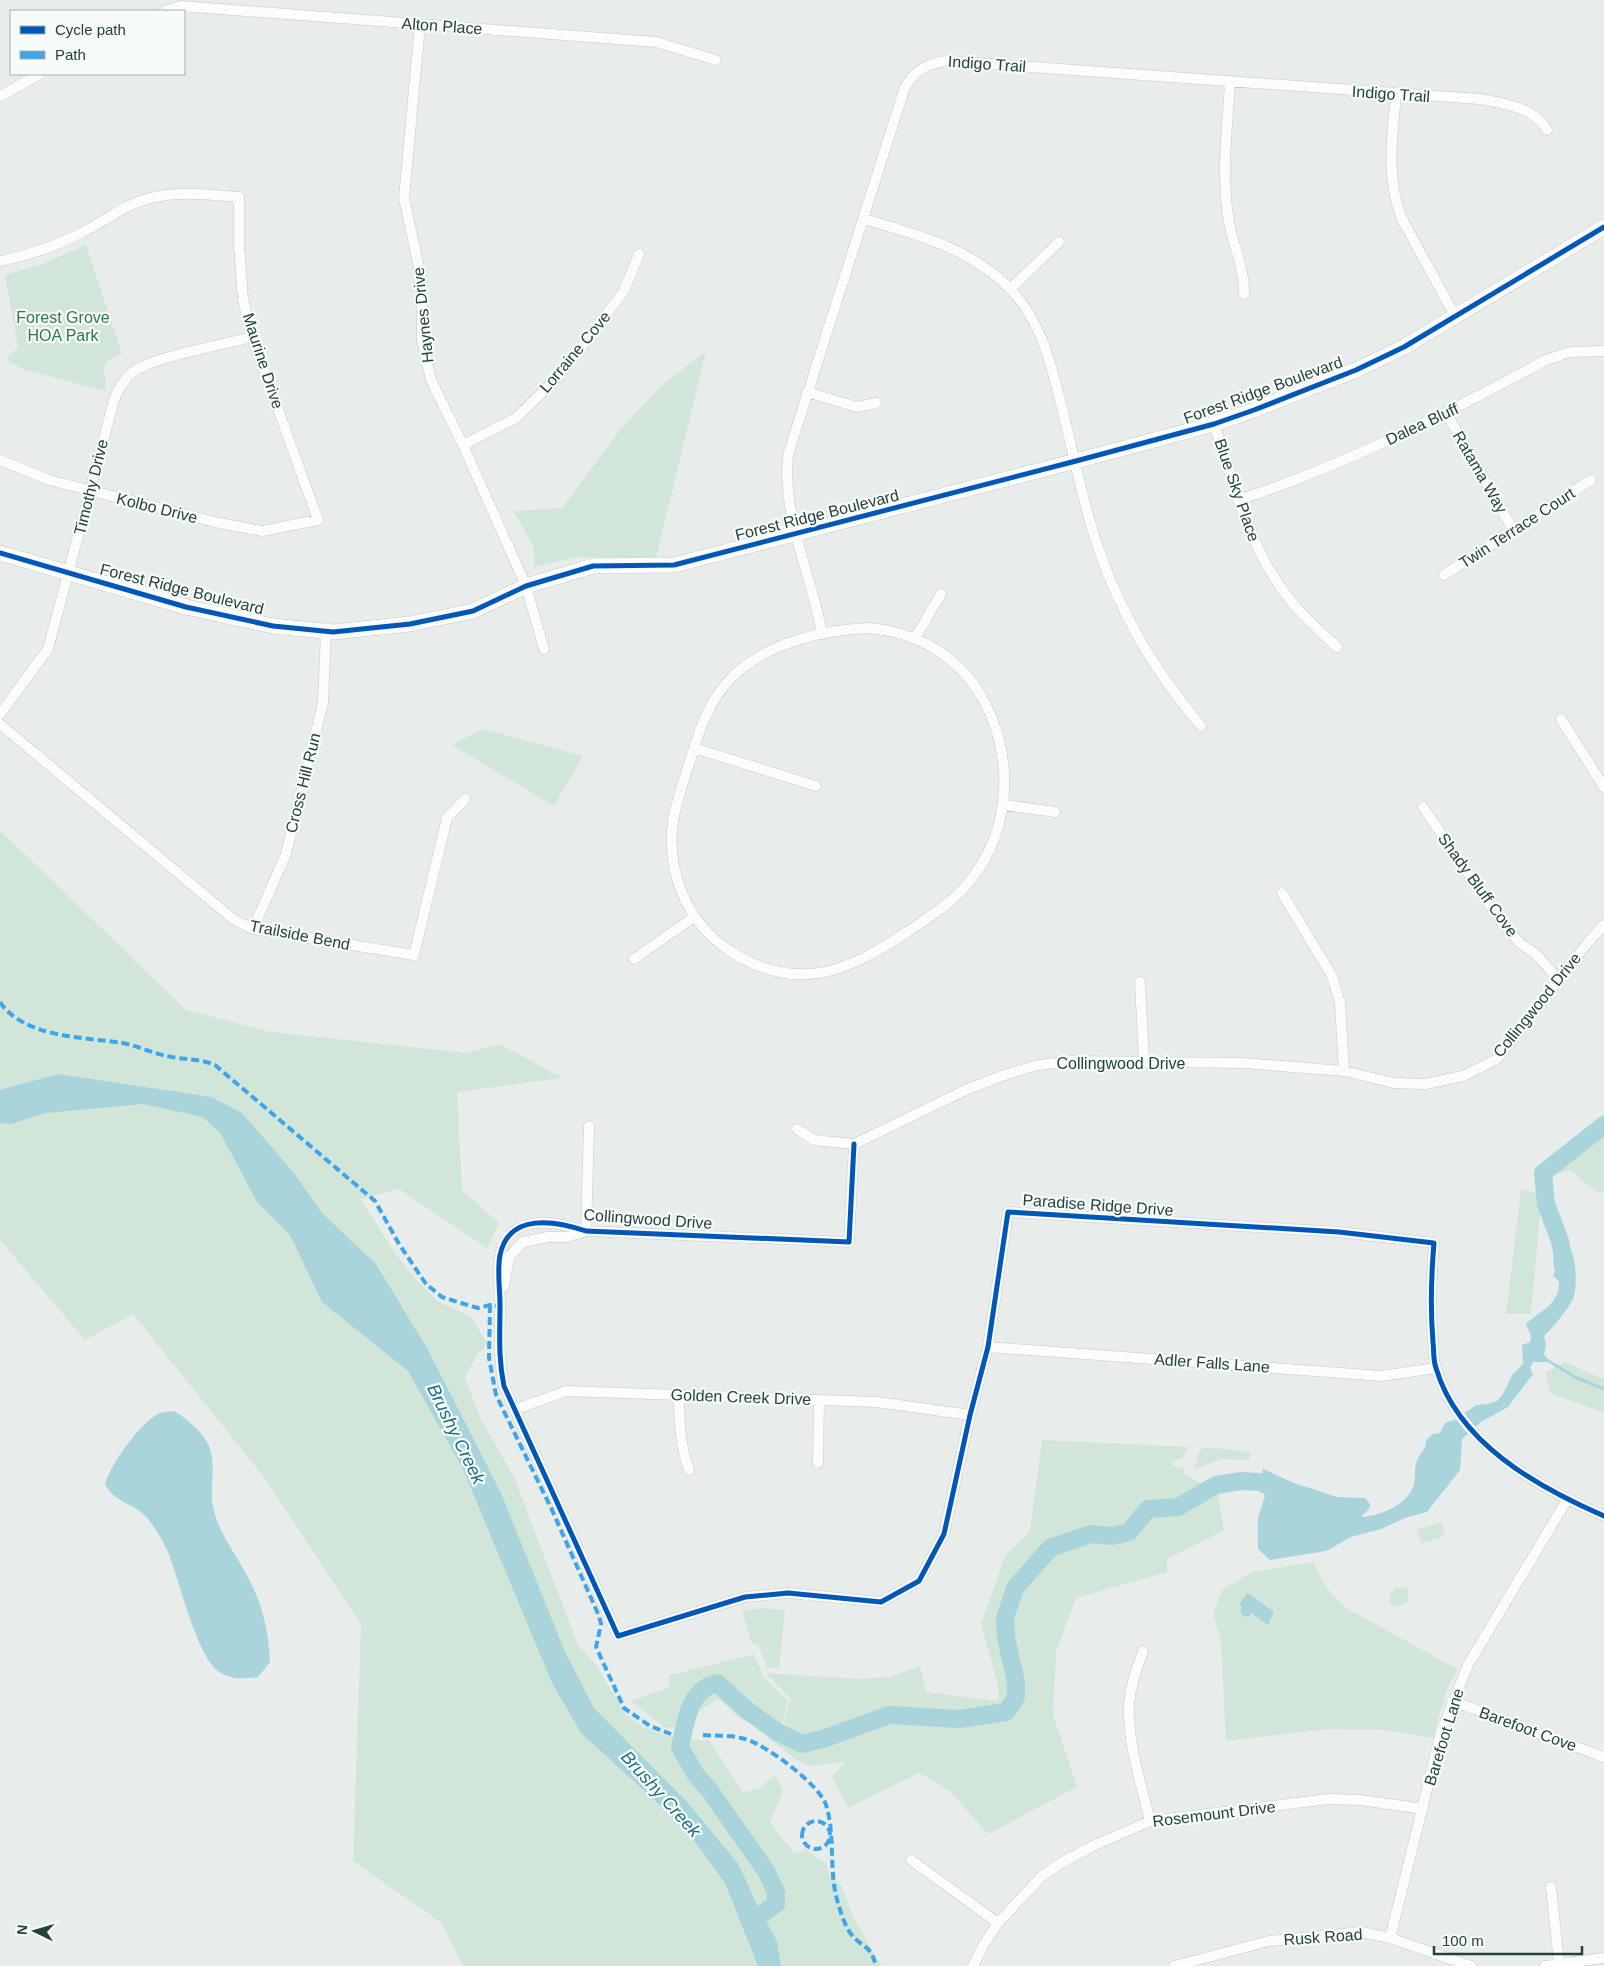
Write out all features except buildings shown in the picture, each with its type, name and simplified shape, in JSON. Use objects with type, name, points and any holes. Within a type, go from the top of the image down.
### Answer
[{"type":"street","name":"Alton Place","points":[[168,10],[180,6],[656,42],[716,60]]},
{"type":"street","name":"Haynes Drive","points":[[420,24],[404,198],[422,282],[422,340],[431,380],[463,445],[526,586],[544,649]]},
{"type":"street","name":"Indigo Trail","points":[[822,633],[789,506],[786,472],[791,439],[906,85],[920,70],[931,64],[948,61],[1496,102],[1537,117],[1547,130]]},
{"type":"street","points":[[0,96],[38,75]]},
{"type":"street","points":[[1230,83],[1226,147],[1226,198],[1229,223],[1243,276],[1244,294]]},
{"type":"street","points":[[1396,95],[1390,171],[1396,202],[1401,217],[1456,318]]},
{"type":"street","name":"Maurine Drive","points":[[0,262],[29,255],[82,233],[130,205],[153,197],[179,193],[239,197],[239,245],[243,299],[252,337],[318,520]]},
{"type":"street","points":[[864,219],[953,248],[983,266],[1010,288],[1026,308],[1042,338],[1097,545],[1123,611],[1140,642],[1180,701],[1201,726]]},
{"type":"street","name":"Forest Ridge Boulevard","points":[[0,552],[186,607],[273,626],[326,631],[410,624],[473,611],[526,586],[593,566],[674,565],[1214,424],[1356,370],[1404,347],[1456,318],[1604,227]]},
{"type":"street","points":[[1010,288],[1059,242]]},
{"type":"street","name":"Lorraine Cove","points":[[463,445],[516,418],[559,376],[624,291],[639,254]]},
{"type":"street","name":"Timothy Drive","points":[[0,714],[48,649],[70,573],[114,400],[122,382],[135,370],[159,360],[252,337]]},
{"type":"street","name":"Dalea Bluff","points":[[1238,500],[1293,482],[1447,414],[1546,360],[1570,352],[1604,351]]},
{"type":"street","points":[[807,392],[857,407],[876,403]]},
{"type":"street","name":"Ratama Way","points":[[1447,414],[1513,530]]},
{"type":"street","name":"Blue Sky Place","points":[[1214,424],[1252,538],[1277,582],[1303,615],[1337,647]]},
{"type":"street","name":"Kolbo Drive","points":[[0,460],[49,480],[220,523],[262,531],[318,520]]},
{"type":"street","name":"Twin Terrace Court","points":[[1444,575],[1591,480]]},
{"type":"street","points":[[916,638],[941,594]]},
{"type":"street","points":[[868,628],[894,631],[916,638],[958,666],[969,678],[994,721],[1002,754],[1004,805],[991,847],[964,888],[946,905],[874,955],[850,965],[809,974],[767,968],[751,963],[723,946],[694,917],[676,876],[672,840],[675,809],[694,748],[712,702],[734,676],[761,656],[776,648],[822,633],[868,628]]},
{"type":"street","name":"Cross Hill Run","points":[[253,930],[286,854],[321,713],[326,631]]},
{"type":"street","points":[[1561,719],[1604,787]]},
{"type":"street","name":"Trailside Bend","points":[[0,724],[233,919],[253,930],[414,955],[447,818],[465,799]]},
{"type":"street","points":[[694,748],[816,786]]},
{"type":"street","points":[[1004,805],[1055,812]]},
{"type":"street","name":"Shady Bluff Cove","points":[[1423,807],[1502,923],[1520,943],[1537,955],[1560,980]]},
{"type":"street","points":[[1282,893],[1332,976],[1340,1002],[1344,1070]]},
{"type":"street","points":[[634,959],[694,917]]},
{"type":"street","name":"Collingwood Drive","points":[[618,1636],[504,1386],[499,1359],[500,1254],[506,1239],[521,1226],[540,1222],[563,1223],[586,1231],[849,1242],[854,1144],[968,1089],[1006,1074],[1038,1065],[1071,1061],[1243,1063],[1344,1070],[1393,1083],[1425,1084],[1463,1076],[1497,1058],[1589,941],[1604,925]]},
{"type":"street","points":[[1140,982],[1144,1062]]},
{"type":"street","points":[[586,1231],[589,1126]]},
{"type":"street","points":[[797,1129],[814,1140],[854,1144]]},
{"type":"street","name":"Paradise Ridge Drive","points":[[618,1636],[745,1597],[788,1593],[881,1602],[919,1581],[944,1534],[970,1415],[988,1347],[1008,1212],[1339,1232],[1434,1243],[1430,1301],[1436,1368],[1450,1400],[1484,1444],[1566,1500],[1604,1516]]},
{"type":"street","name":"Collingwood Drive","points":[[500,1306],[510,1257],[523,1242],[548,1237],[567,1237],[586,1231]]},
{"type":"street","name":"Adler Falls Lane","points":[[988,1347],[1381,1376],[1436,1368]]},
{"type":"street","name":"Golden Creek Drive","points":[[514,1410],[566,1391],[877,1402],[970,1415]]},
{"type":"street","points":[[679,1395],[682,1450],[689,1470]]},
{"type":"street","points":[[818,1463],[819,1400]]},
{"type":"street","name":"Barefoot Lane","points":[[1390,1938],[1441,1733],[1452,1701],[1468,1664],[1566,1500]]},
{"type":"street","points":[[1143,1650],[1133,1677],[1129,1703],[1131,1736],[1150,1821]]},
{"type":"street","name":"Barefoot Cove","points":[[1452,1701],[1604,1756]]},
{"type":"street","name":"Rosemount Drive","points":[[974,1966],[984,1944],[998,1923],[1042,1876],[1061,1863],[1093,1846],[1150,1821],[1328,1799],[1361,1800],[1423,1809]]},
{"type":"street","points":[[911,1860],[998,1923]]},
{"type":"street","points":[[1551,1888],[1559,1964]]},
{"type":"street","name":"Rusk Road","points":[[1174,1966],[1269,1941],[1361,1932],[1390,1938],[1471,1966]]},
{"type":"street","points":[[1545,1966],[1604,1958]]},
{"type":"green space","name":"Forest Grove HOA Park","points":[[86,245],[122,354],[108,361],[105,365],[105,391],[22,369],[6,359],[18,347],[5,275],[42,264]]},
{"type":"green space","points":[[706,351],[656,558],[576,557],[534,567],[534,547],[513,511],[562,508],[620,430],[660,387]]},
{"type":"green space","points":[[483,729],[583,756],[554,806],[452,745]]},
{"type":"green space","points":[[0,830],[186,1010],[271,1032],[467,1053],[499,1044],[563,1078],[457,1092],[462,1190],[499,1223],[487,1248],[399,1189],[360,1199],[395,1253],[413,1276],[437,1301],[470,1316],[488,1344],[477,1355],[465,1377],[481,1420],[514,1477],[578,1645],[595,1663],[625,1714],[645,1728],[667,1736],[710,1741],[743,1792],[758,1789],[775,1775],[783,1791],[770,1822],[794,1853],[806,1850],[826,1864],[830,1876],[841,1885],[855,1921],[882,1966],[463,1966],[442,1923],[353,1861],[361,1624],[263,1476],[133,1314],[85,1340],[0,1240]]},
{"type":"green space","points":[[1604,1113],[1604,1192],[1597,1193],[1572,1171],[1549,1174]]},
{"type":"green space","points":[[1521,1190],[1542,1193],[1531,1314],[1506,1314]]},
{"type":"green space","points":[[1564,1362],[1604,1379],[1604,1413],[1550,1393],[1546,1372]]},
{"type":"green space","points":[[1042,1440],[1189,1447],[1182,1458],[1173,1461],[1172,1466],[1183,1468],[1185,1474],[1218,1494],[1224,1531],[1167,1559],[1167,1572],[1076,1598],[1056,1652],[1053,1714],[1077,1787],[988,1834],[949,1790],[919,1773],[848,1808],[832,1777],[846,1762],[808,1766],[795,1759],[751,1724],[784,1728],[804,1741],[808,1739],[798,1736],[784,1723],[790,1698],[765,1673],[857,1679],[889,1677],[920,1666],[926,1692],[998,1701],[999,1689],[981,1624],[1005,1556],[1030,1531]]},
{"type":"green space","points":[[1204,1447],[1251,1452],[1249,1460],[1222,1459],[1194,1469],[1199,1452]]},
{"type":"green space","points":[[1441,1522],[1445,1536],[1421,1544],[1417,1530]]},
{"type":"green space","points":[[1314,1562],[1327,1587],[1346,1608],[1457,1669],[1446,1692],[1433,1738],[1385,1730],[1327,1729],[1226,1741],[1221,1641],[1213,1614],[1222,1590],[1253,1572]]},
{"type":"green space","points":[[1408,1587],[1408,1602],[1398,1607],[1390,1604],[1390,1595],[1396,1588]]},
{"type":"green space","points":[[762,1608],[785,1610],[779,1668],[767,1668],[758,1645],[752,1644],[742,1611]]},
{"type":"green space","points":[[754,1654],[763,1676],[788,1701],[782,1725],[740,1719],[718,1698],[679,1727],[665,1728],[631,1701],[668,1688],[670,1675]]},
{"type":"water","name":"Brushy Creek","points":[[58,1074],[211,1097],[242,1113],[294,1173],[321,1212],[376,1264],[428,1350],[501,1493],[565,1652],[594,1708],[689,1804],[739,1865],[755,1901],[777,1941],[781,1966],[758,1966],[725,1883],[684,1827],[581,1733],[552,1683],[463,1469],[408,1371],[322,1302],[290,1235],[257,1202],[221,1134],[203,1117],[143,1104],[46,1113],[11,1124],[0,1123],[0,1090]]},
{"type":"water","points":[[1563,1240],[1568,1244],[1574,1258],[1576,1285],[1571,1303],[1560,1319],[1544,1336],[1546,1345],[1544,1354],[1549,1362],[1533,1362],[1530,1368],[1533,1374],[1508,1407],[1481,1422],[1462,1439],[1460,1470],[1427,1512],[1405,1518],[1381,1529],[1351,1537],[1326,1551],[1270,1560],[1258,1549],[1258,1518],[1265,1496],[1260,1482],[1263,1469],[1294,1483],[1337,1497],[1365,1498],[1370,1504],[1363,1517],[1386,1511],[1401,1503],[1407,1497],[1414,1484],[1416,1464],[1425,1447],[1426,1440],[1433,1434],[1440,1433],[1445,1423],[1457,1419],[1476,1405],[1497,1401],[1503,1394],[1512,1375],[1523,1364],[1522,1345],[1530,1342],[1531,1336],[1526,1324],[1553,1302],[1558,1290],[1559,1282],[1553,1275],[1555,1272],[1553,1261],[1557,1243]]},
{"type":"water","points":[[174,1411],[201,1433],[207,1442],[213,1466],[212,1499],[216,1518],[250,1582],[264,1618],[270,1662],[258,1677],[242,1678],[228,1676],[218,1671],[210,1662],[195,1633],[168,1552],[161,1539],[143,1514],[120,1500],[105,1484],[113,1466],[134,1435],[158,1414]]},
{"type":"water","points":[[1247,1593],[1274,1612],[1268,1625],[1251,1613],[1249,1617],[1243,1616],[1240,1611],[1242,1607],[1239,1605]]},
{"type":"waterway","points":[[1564,1264],[1560,1241],[1546,1204],[1543,1173],[1604,1125]]},
{"type":"waterway","points":[[1547,1360],[1575,1377],[1604,1389]]},
{"type":"waterway","points":[[756,1918],[776,1904],[776,1892],[766,1871],[710,1791],[696,1775],[680,1747],[690,1708],[700,1692],[717,1683],[748,1711],[776,1731],[802,1744],[823,1739],[889,1715],[959,1719],[1006,1712],[1016,1697],[1016,1682],[1006,1638],[1005,1618],[1015,1588],[1050,1548],[1091,1534],[1112,1536],[1129,1532],[1148,1509],[1178,1507],[1216,1485],[1241,1481],[1260,1482],[1280,1492]]},
{"type":"marked path","points":[[0,1002],[11,1014],[24,1023],[56,1034],[123,1043],[161,1055],[203,1061],[215,1065],[375,1201],[399,1244],[426,1284],[442,1297],[461,1303],[478,1308],[490,1305],[500,1306]]},
{"type":"marked path","points":[[490,1305],[489,1358],[496,1395],[552,1510],[599,1616],[601,1624],[596,1647],[624,1708],[650,1726],[671,1734]]},
{"type":"marked path","points":[[703,1735],[735,1737],[754,1742],[791,1766],[822,1797],[826,1805],[831,1829],[833,1879],[840,1911],[849,1931],[855,1939],[869,1950],[876,1966]]},
{"type":"marked path","points":[[816,1821],[826,1825],[830,1835],[826,1845],[816,1849],[806,1845],[802,1835],[806,1825],[816,1821]]},
{"type":"cycle path","points":[[0,553],[186,607],[273,626],[333,632],[410,624],[473,611],[526,586],[593,566],[674,565],[1214,424],[1356,370],[1404,347],[1604,227]]},
{"type":"cycle path","points":[[854,1144],[849,1242],[586,1231],[561,1224],[548,1223],[535,1223],[523,1226],[513,1232],[505,1241],[499,1261],[500,1355],[504,1386],[618,1636],[745,1597],[788,1593],[881,1602],[919,1581],[944,1534],[970,1415],[988,1347],[1008,1212],[1339,1232],[1434,1243],[1431,1305],[1434,1358],[1447,1395],[1462,1419],[1481,1440],[1503,1459],[1553,1491],[1604,1516]]}]
